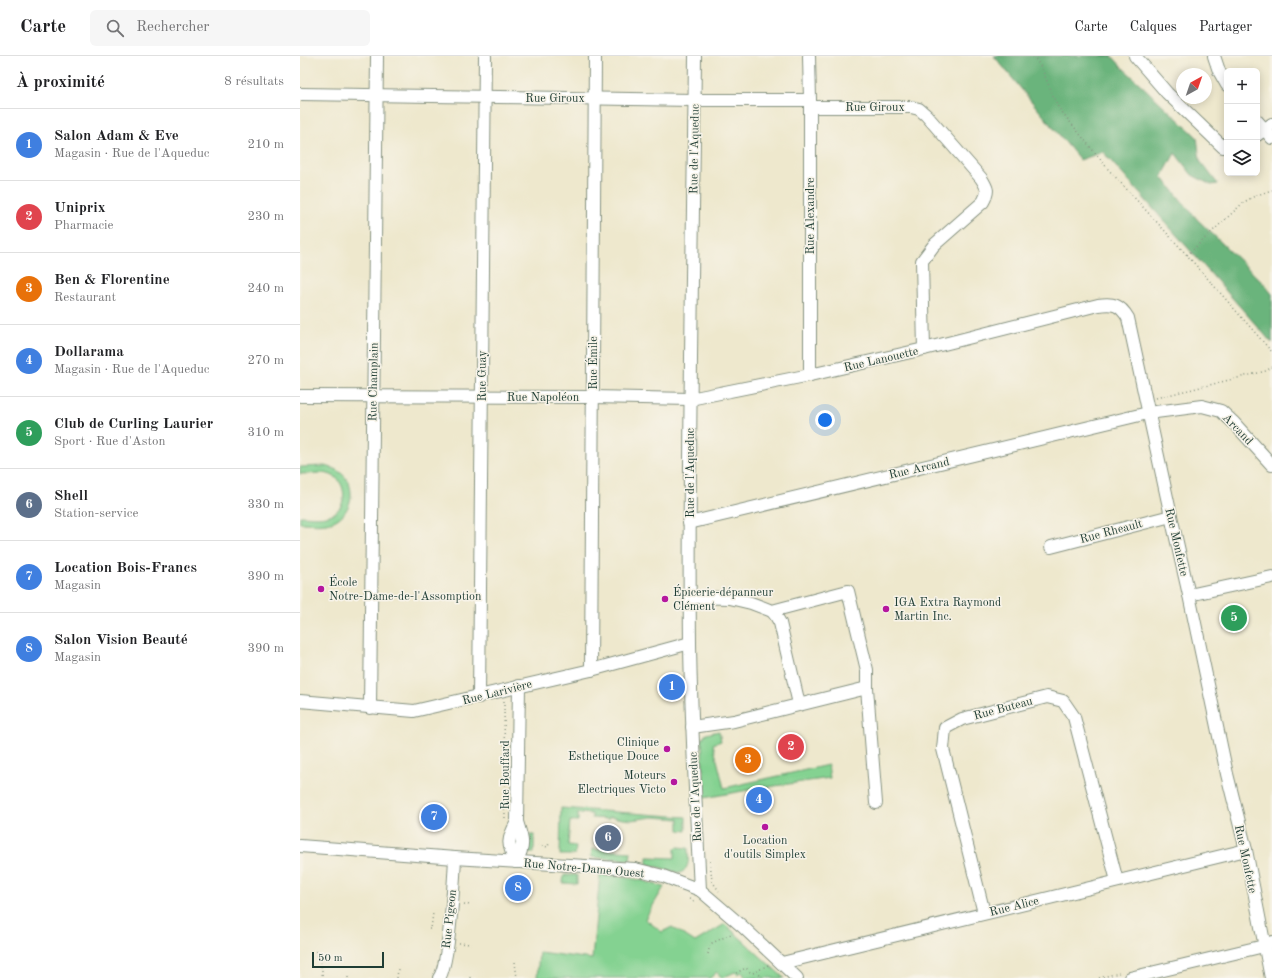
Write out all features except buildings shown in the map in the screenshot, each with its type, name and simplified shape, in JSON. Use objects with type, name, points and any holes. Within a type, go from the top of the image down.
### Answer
[{"type":"street","name":"Rue Champlain","points":[[370,708],[377,56]]},
{"type":"street","name":"Rue Guay","points":[[479,697],[485,56]]},
{"type":"street","name":"Rue Émile","points":[[591,670],[595,56]]},
{"type":"street","name":"Rue de l'Aqueduc","points":[[695,56],[689,523],[692,727],[700,890]]},
{"type":"street","name":"Rue Alexandre","points":[[809,56],[810,375]]},
{"type":"street","points":[[1135,56],[1167,93],[1224,147]]},
{"type":"street","points":[[1214,56],[1219,71],[1224,80]]},
{"type":"street","name":"Rue Giroux","points":[[300,94],[694,100],[911,107],[919,109],[926,115],[981,178]]},
{"type":"street","name":"Rue Lanouette","points":[[690,399],[924,350],[922,261],[934,246],[983,202],[988,193],[981,178]]},
{"type":"street","name":"Rue Monfette","points":[[924,350],[1098,305],[1115,305],[1123,309],[1128,318],[1227,774],[1268,944],[1270,978]]},
{"type":"street","name":"Rue Napoléon","points":[[300,396],[593,397],[690,399]]},
{"type":"street","name":"Arcand","points":[[1148,413],[1202,406],[1221,411],[1234,423],[1272,465]]},
{"type":"street","name":"Rue Arcand","points":[[689,523],[1148,413]]},
{"type":"street","name":"Rue Rheault","points":[[1051,547],[1171,516]]},
{"type":"street","points":[[1189,595],[1272,577]]},
{"type":"street","points":[[772,611],[848,591],[867,670],[867,688],[876,803]]},
{"type":"street","points":[[690,597],[730,598],[751,603],[772,611],[780,623],[799,704]]},
{"type":"street","name":"Rue Larivière","points":[[300,701],[414,712],[591,670],[690,643]]},
{"type":"street","name":"Rue Bouffard","points":[[516,862],[522,852],[522,838],[517,822],[519,686]]},
{"type":"street","points":[[692,727],[734,721],[867,688]]},
{"type":"street","name":"Rue Buteau","points":[[984,913],[943,749],[945,728],[962,719],[1047,697],[1063,701],[1074,717],[1117,881]]},
{"type":"street","name":"Rue Notre-Dame Ouest","points":[[300,846],[455,858],[635,869],[663,876],[700,890],[743,927],[776,964],[797,978]]},
{"type":"street","name":"Rue Alice","points":[[776,964],[1246,850]]},
{"type":"street","name":"Rue Pigeon","points":[[439,978],[443,970],[448,942],[455,858]]},
{"type":"street","points":[[1130,978],[1268,944]]},
{"type":"path","points":[[1033,56],[1041,67],[1058,107],[1108,169],[1187,255],[1272,352]]},
{"type":"path","points":[[1187,255],[1244,202],[1257,195],[1272,190]]},
{"type":"path","points":[[1148,413],[1155,398],[1266,371],[1272,367]]},
{"type":"path","name":"Rue Bouffard","points":[[504,701],[505,821]]},
{"type":"path","points":[[538,845],[548,847],[549,843]]},
{"type":"path","points":[[712,881],[719,891]]},
{"type":"path","points":[[689,898],[701,906]]},
{"type":"path","points":[[429,929],[431,929],[433,913]]},
{"type":"path","points":[[708,954],[710,944],[734,932]]},
{"type":"path","points":[[316,950],[320,960],[322,978]]},
{"type":"path","points":[[515,962],[517,978]]},
{"type":"path","points":[[736,973],[746,968],[751,973],[776,964]]},
{"type":"path","points":[[397,978],[398,969]]},
{"type":"path","points":[[757,971],[762,978]]},
{"type":"green space","points":[[994,56],[1112,56],[1197,137],[1200,161],[1218,184],[1211,185],[1192,175],[1175,153],[1162,177],[1197,219],[1265,285],[1272,294],[1272,343],[1103,152],[1080,160]]},
{"type":"green space","points":[[324,466],[337,470],[347,479],[351,493],[348,508],[338,519],[331,522],[319,524],[300,523],[300,516],[321,517],[330,515],[339,509],[342,504],[342,486],[334,476],[322,473],[300,474],[300,467]]},
{"type":"green space","points":[[719,731],[721,741],[713,744],[724,788],[828,765],[830,778],[704,798],[702,739],[706,734]]},
{"type":"green space","points":[[561,808],[686,817],[686,831],[679,830],[679,819],[653,817],[631,820],[609,817],[609,819],[592,818],[592,814],[578,813],[578,821],[570,821],[568,845],[576,846],[575,855],[560,855]]},
{"type":"green space","points":[[530,835],[534,835],[534,853],[529,853]]},
{"type":"green space","points":[[675,848],[688,848],[687,866],[684,871],[680,873],[647,864],[647,857],[675,858]]},
{"type":"green space","points":[[592,849],[631,852],[630,860],[591,857]]},
{"type":"green space","points":[[600,874],[641,880],[664,887],[645,919],[662,932],[672,927],[695,942],[725,924],[784,978],[746,978],[742,972],[737,974],[735,972],[722,978],[717,972],[710,978],[537,978],[539,952],[592,959]]},
{"type":"green space","points":[[564,875],[577,875],[577,884],[563,883]]},
{"type":"place","name":"École Notre-Dame-de-l'Assomption","points":[[321,589]]},
{"type":"place","name":"Épicerie-dépanneur Clément","points":[[665,599]]},
{"type":"place","name":"IGA Extra Raymond Martin Inc.","points":[[886,609]]},
{"type":"place","name":"Club de Curling Laurier","points":[[1234,618]]},
{"type":"place","name":"Salon Adam & Eve","points":[[672,687]]},
{"type":"place","name":"Uniprix","points":[[791,747]]},
{"type":"place","name":"Clinique Esthetique Douce","points":[[667,749]]},
{"type":"place","name":"Ben & Florentine","points":[[748,760]]},
{"type":"place","name":"Moteurs Electriques Victo","points":[[674,782]]},
{"type":"place","name":"Dollarama","points":[[759,800]]},
{"type":"place","name":"Location Bois-Francs","points":[[434,817]]},
{"type":"place","name":"Location d'outils Simplex","points":[[765,827]]},
{"type":"place","name":"Shell","points":[[608,838]]},
{"type":"place","name":"Salon Vision Beauté","points":[[518,888]]}]
